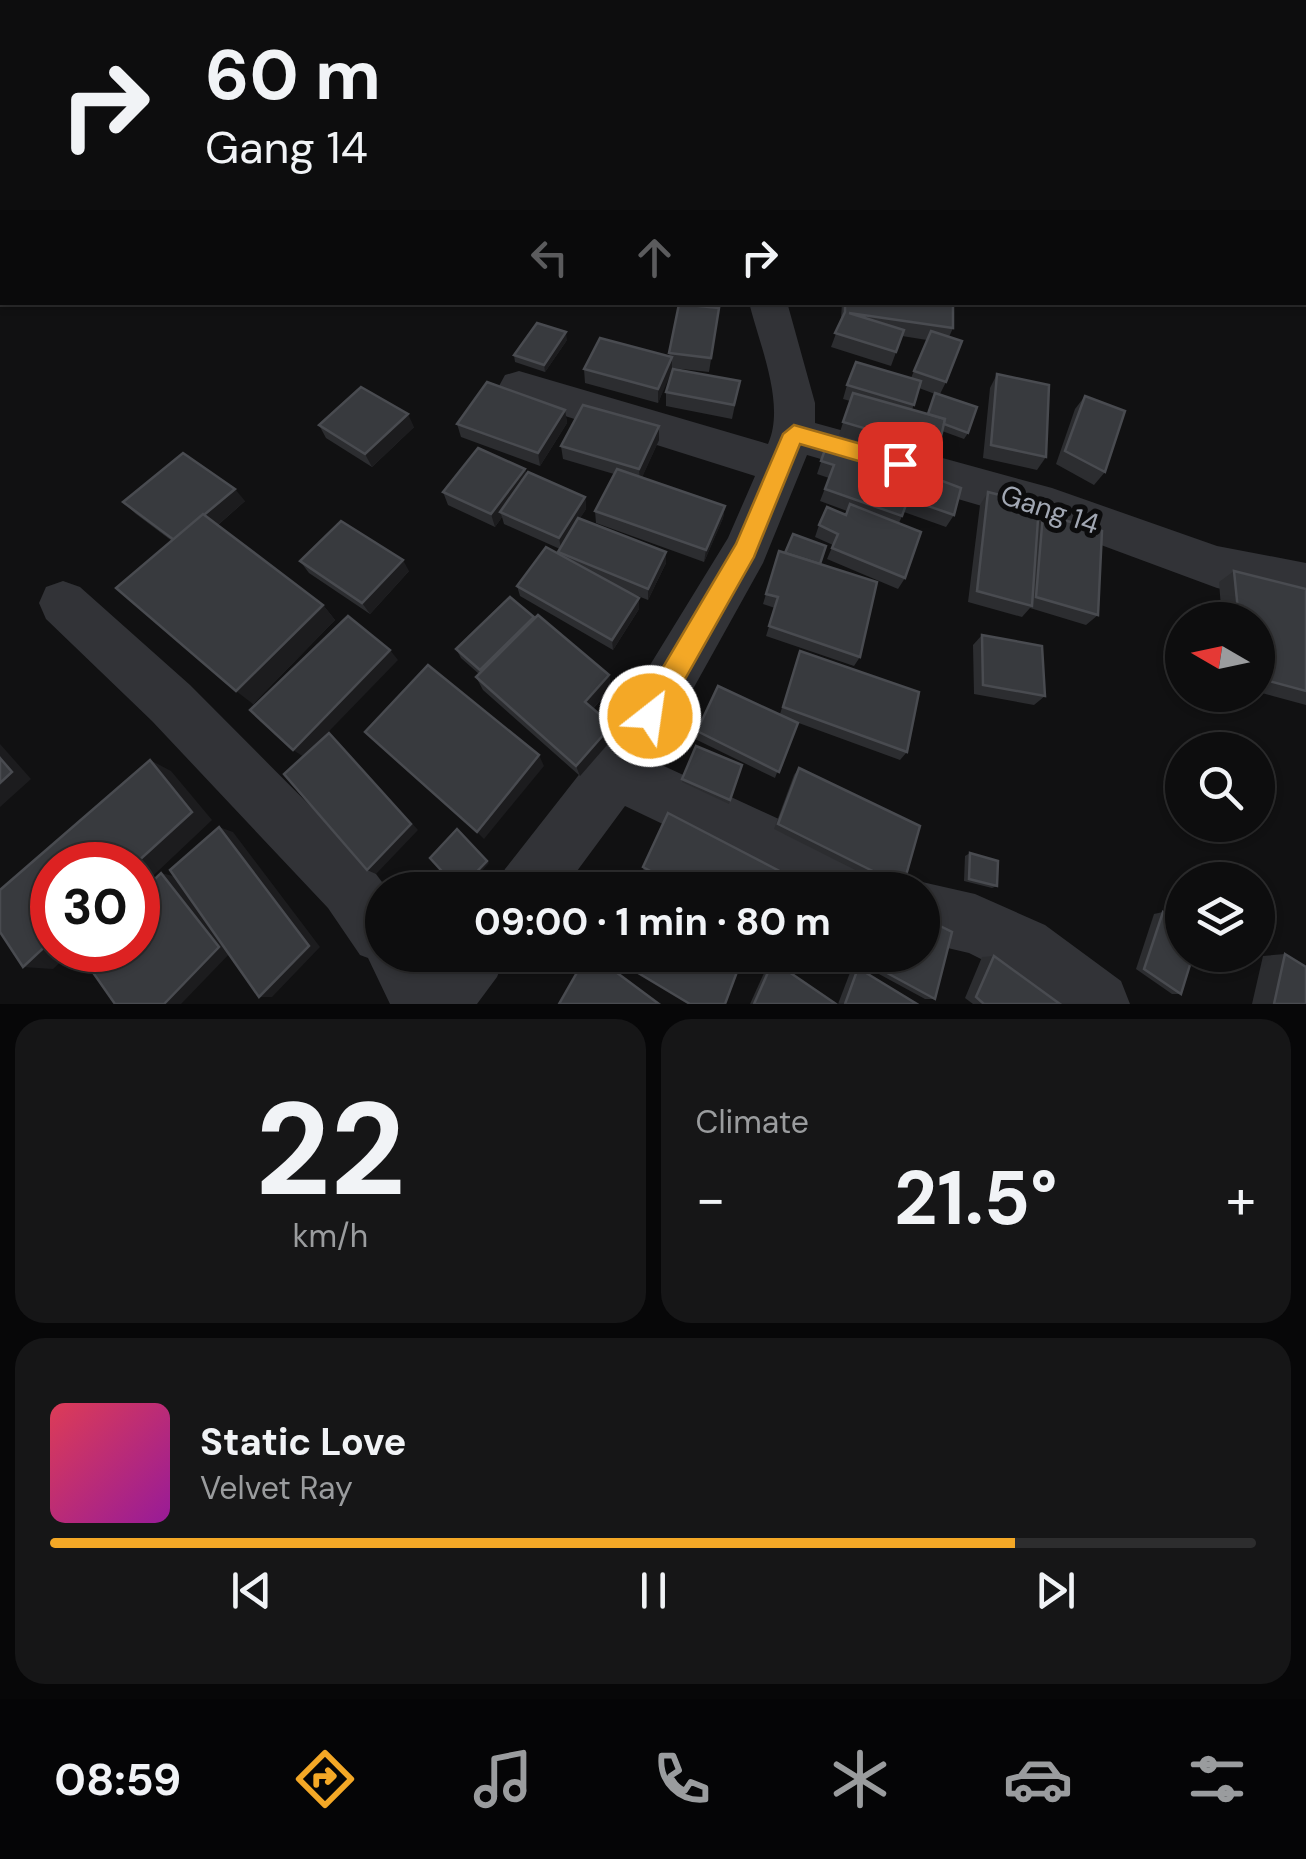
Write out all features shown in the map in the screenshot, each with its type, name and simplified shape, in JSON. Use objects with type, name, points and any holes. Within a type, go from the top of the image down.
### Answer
[{"type":"street","points":[[540,872],[616,773],[746,550],[787,450],[788,372],[769,305]]},
{"type":"street","name":"Gang 14","points":[[519,386],[787,450],[1052,507],[1217,567],[1306,585]]},
{"type":"street","points":[[63,603],[171,703],[349,887],[365,909]]},
{"type":"street","points":[[616,773],[828,872]]},
{"type":"street","points":[[940,916],[975,924],[1024,946],[1098,1004]]},
{"type":"street","points":[[408,972],[426,1004]]},
{"type":"street","points":[[438,1004],[463,972]]},
{"type":"building","points":[[679,305],[719,308],[711,358],[669,353]]},
{"type":"building","points":[[845,305],[953,305],[953,328],[849,313],[904,330],[896,352],[835,333]]},
{"type":"building","points":[[537,323],[566,332],[544,365],[514,355]]},
{"type":"building","points":[[931,331],[962,341],[946,382],[914,371]]},
{"type":"building","points":[[600,338],[672,357],[658,389],[584,369]]},
{"type":"building","points":[[856,362],[921,381],[914,405],[847,385]]},
{"type":"building","points":[[673,369],[740,381],[734,405],[666,392]]},
{"type":"building","points":[[997,374],[1049,385],[1046,457],[991,445]]},
{"type":"building","points":[[487,382],[565,410],[538,453],[457,424]]},
{"type":"building","points":[[361,387],[408,414],[365,454],[319,425]]},
{"type":"building","points":[[853,393],[945,419],[938,450],[843,422]]},
{"type":"building","points":[[935,393],[977,407],[968,433],[928,414]]},
{"type":"building","points":[[1085,396],[1125,411],[1105,472],[1065,451]]},
{"type":"building","points":[[583,405],[659,426],[639,469],[561,446]]},
{"type":"building","points":[[829,438],[961,488],[954,515],[908,499],[902,516],[825,489],[834,465],[821,461]]},
{"type":"building","points":[[478,448],[525,469],[491,514],[443,492]]},
{"type":"building","points":[[183,453],[235,489],[174,540],[123,502]]},
{"type":"building","points":[[617,469],[725,506],[706,550],[595,511]]},
{"type":"building","points":[[528,472],[585,497],[559,538],[500,512]]},
{"type":"building","points":[[988,492],[1039,505],[1032,606],[977,591]]},
{"type":"building","points":[[850,504],[921,532],[905,578],[832,548],[838,534],[819,525],[827,507],[846,515]]},
{"type":"building","points":[[203,514],[323,605],[236,691],[116,588]]},
{"type":"building","points":[[1043,514],[1102,531],[1098,615],[1036,597]]},
{"type":"building","points":[[578,518],[666,552],[648,589],[558,552]]},
{"type":"building","points":[[341,521],[403,560],[362,603],[300,561]]},
{"type":"building","points":[[793,534],[826,546],[820,564],[785,553]]},
{"type":"building","points":[[546,547],[639,598],[612,640],[517,586]]},
{"type":"building","points":[[779,551],[877,582],[860,657],[769,626],[778,597],[766,594]]},
{"type":"building","points":[[1234,571],[1306,589],[1306,691],[1275,683],[1275,602],[1237,602]]},
{"type":"building","points":[[510,597],[534,617],[480,670],[456,649]]},
{"type":"building","points":[[538,615],[609,675],[585,702],[612,725],[576,766],[476,677]]},
{"type":"building","points":[[348,616],[390,650],[293,750],[250,710]]},
{"type":"building","points":[[982,635],[1042,646],[1045,696],[983,685]]},
{"type":"building","points":[[800,651],[919,692],[907,752],[783,707]]},
{"type":"building","points":[[428,665],[539,755],[477,832],[365,732]]},
{"type":"building","points":[[718,686],[798,723],[779,772],[697,731]]},
{"type":"building","points":[[329,733],[411,824],[367,870],[284,774]]},
{"type":"building","points":[[696,746],[742,765],[730,800],[682,779]]},
{"type":"building","points":[[0,758],[12,772],[0,783]]},
{"type":"building","points":[[150,760],[192,812],[159,842],[55,842]]},
{"type":"building","points":[[799,768],[920,826],[907,872],[875,872],[778,824]]},
{"type":"building","points":[[668,813],[781,872],[652,872],[643,867]]},
{"type":"building","points":[[219,827],[309,946],[259,997],[170,870]]},
{"type":"building","points":[[457,829],[487,861],[476,872],[443,872],[430,858]]},
{"type":"building","points":[[970,853],[998,861],[997,886],[969,879]]},
{"type":"building","points":[[30,864],[30,960],[23,967],[0,932],[0,890]]},
{"type":"building","points":[[160,874],[219,947],[164,1004],[115,1004],[93,972],[160,972]]},
{"type":"building","points":[[1163,912],[1165,972],[1188,972],[1181,994],[1144,969]]},
{"type":"building","points":[[940,926],[952,932],[935,999],[885,972],[940,972]]},
{"type":"building","points":[[1285,954],[1306,967],[1306,1004],[1274,1004]]},
{"type":"building","points":[[994,956],[1060,1004],[984,1004],[976,997]]},
{"type":"building","points":[[577,972],[616,972],[659,1004],[559,1004]]},
{"type":"building","points":[[637,972],[737,972],[725,1004],[690,1004]]},
{"type":"building","points":[[768,972],[789,972],[836,1004],[754,1004]]},
{"type":"building","points":[[857,972],[865,972],[917,1004],[845,1004]]},
{"type":"route","points":[[650,716],[746,550],[794,434],[900,464]]}]
